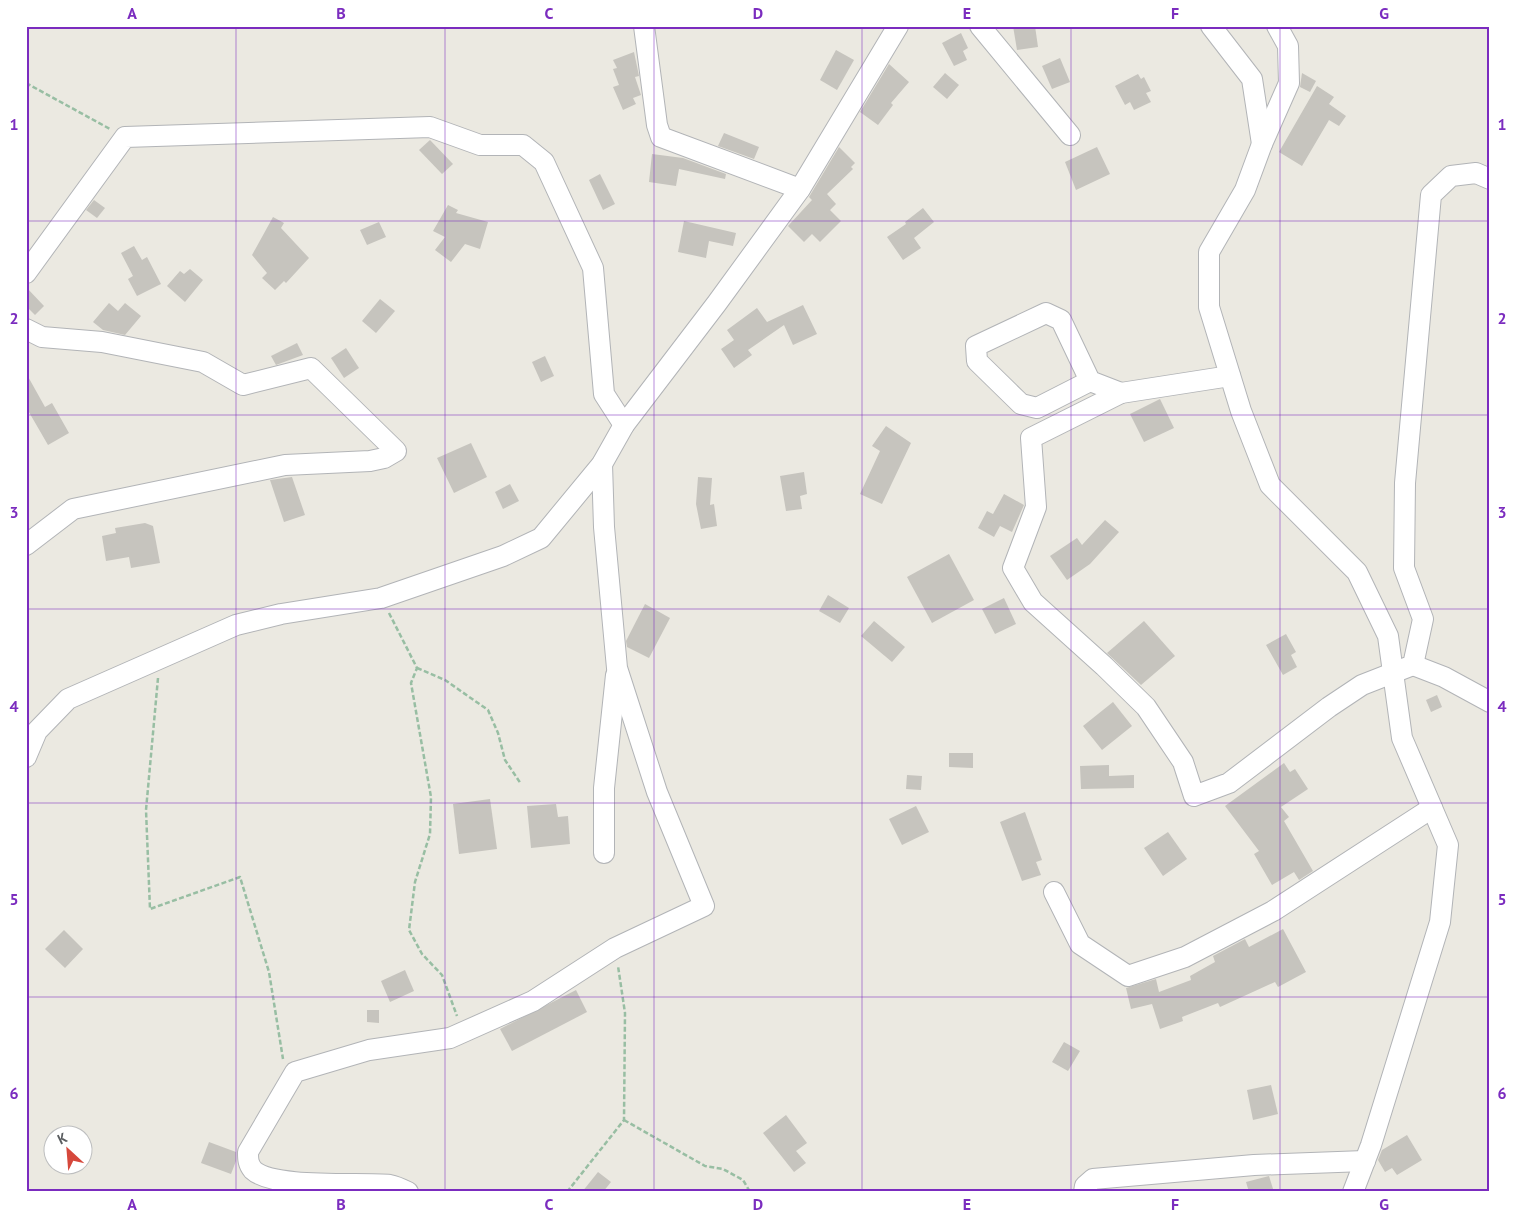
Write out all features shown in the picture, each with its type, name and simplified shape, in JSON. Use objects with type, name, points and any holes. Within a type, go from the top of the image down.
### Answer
[{"type":"street","points":[[644,26],[657,124],[661,137],[800,188]]},
{"type":"street","points":[[26,757],[37,731],[68,699],[236,625],[280,614],[382,598],[503,556],[541,538],[602,464],[624,426],[717,304],[800,188],[898,26]]},
{"type":"street","points":[[980,26],[1070,135]]},
{"type":"street","points":[[1211,26],[1252,80],[1262,144]]},
{"type":"street","points":[[1278,26],[1288,46],[1289,83],[1262,144],[1245,190],[1209,252],[1209,307],[1241,411],[1270,484],[1357,572],[1388,636],[1402,738],[1448,845],[1440,922],[1365,1161],[1352,1192]]},
{"type":"street","points":[[26,274],[125,137],[430,127],[480,145],[523,145],[544,162],[593,268],[604,394],[624,426]]},
{"type":"street","points":[[1413,665],[1424,619],[1404,568],[1405,483],[1431,195],[1451,176],[1476,174],[1490,179]]},
{"type":"street","points":[[1090,381],[1037,408],[1022,404],[977,361],[976,346],[1046,313],[1061,320],[1090,381],[1121,393]]},
{"type":"street","points":[[26,329],[42,336],[102,342],[203,362],[243,384],[311,368],[396,451],[384,458],[370,461],[285,465],[72,509],[26,545]]},
{"type":"street","points":[[1230,376],[1121,393],[1031,438],[1036,507],[1013,568],[1034,602],[1146,707],[1183,762],[1194,796],[1229,783],[1329,706],[1362,685],[1413,665],[1444,677],[1490,702]]},
{"type":"street","points":[[602,464],[604,527],[617,668],[604,788],[604,853]]},
{"type":"street","points":[[408,1192],[391,1185],[312,1184],[268,1177],[254,1171],[248,1162],[248,1152],[295,1072],[369,1050],[450,1038],[533,1001],[615,948],[704,906],[657,792],[617,668]]},
{"type":"street","points":[[1054,892],[1080,944],[1128,976],[1186,958],[1273,911],[1432,808]]},
{"type":"street","points":[[1084,1192],[1085,1186],[1093,1179],[1254,1165],[1365,1161]]},
{"type":"path","points":[[26,83],[125,137]]},
{"type":"path","points":[[382,598],[417,668],[445,680],[488,710],[498,733],[505,760],[522,784]]},
{"type":"path","points":[[159,659],[146,810],[150,909],[240,877],[270,972],[284,1064],[295,1072]]},
{"type":"path","points":[[417,668],[412,683],[431,797],[430,834],[415,882],[409,930],[422,954],[442,975],[462,1032]]},
{"type":"path","points":[[567,1192],[624,1120],[625,1013],[615,948]]},
{"type":"path","points":[[624,1120],[705,1166],[724,1168],[743,1180],[750,1192]]},
{"type":"building","points":[[1013,26],[1035,26],[1038,47],[1017,50]]},
{"type":"building","points":[[961,33],[968,48],[963,51],[967,60],[954,66],[942,43]]},
{"type":"building","points":[[836,50],[854,60],[837,90],[820,80]]},
{"type":"building","points":[[634,52],[639,76],[635,77],[641,95],[633,98],[636,104],[623,110],[613,87],[619,85],[613,69],[617,68],[613,60]]},
{"type":"building","points":[[1060,58],[1070,82],[1052,89],[1042,66]]},
{"type":"building","points":[[889,64],[909,82],[891,103],[893,105],[878,125],[860,112]]},
{"type":"building","points":[[945,73],[959,85],[947,99],[933,87]]},
{"type":"building","points":[[1302,73],[1316,81],[1310,92],[1300,87]]},
{"type":"building","points":[[1138,74],[1141,79],[1144,77],[1151,91],[1146,93],[1151,102],[1134,110],[1130,102],[1125,105],[1115,86]]},
{"type":"building","points":[[1317,86],[1334,97],[1329,104],[1346,116],[1339,126],[1329,120],[1302,166],[1279,152]]},
{"type":"building","points":[[724,133],[759,147],[754,159],[718,146]]},
{"type":"building","points":[[430,140],[453,164],[442,174],[419,150]]},
{"type":"building","points":[[839,147],[855,163],[851,167],[853,169],[827,194],[836,204],[830,210],[841,221],[820,242],[812,234],[804,242],[788,226],[812,200],[809,197]]},
{"type":"building","points":[[1097,147],[1110,174],[1076,190],[1065,162]]},
{"type":"building","points":[[652,154],[683,158],[726,174],[725,179],[679,169],[676,186],[649,182]]},
{"type":"building","points":[[600,174],[615,204],[603,210],[589,180]]},
{"type":"building","points":[[94,200],[105,208],[97,218],[86,210]]},
{"type":"building","points":[[448,205],[458,210],[456,213],[488,222],[480,249],[465,244],[451,262],[435,250],[445,237],[433,231]]},
{"type":"building","points":[[923,208],[934,222],[914,238],[921,248],[903,260],[887,237],[906,224],[905,222]]},
{"type":"building","points":[[273,217],[284,223],[281,228],[309,258],[286,283],[284,281],[275,290],[262,278],[267,273],[252,255]]},
{"type":"building","points":[[684,221],[736,233],[733,246],[709,241],[706,258],[678,252]]},
{"type":"building","points":[[379,222],[386,237],[367,245],[360,230]]},
{"type":"building","points":[[134,246],[142,260],[147,257],[161,284],[137,296],[128,279],[133,276],[121,253]]},
{"type":"building","points":[[190,269],[203,280],[185,302],[167,286],[180,271],[184,274]]},
{"type":"building","points":[[26,287],[44,306],[35,315],[26,306]]},
{"type":"building","points":[[380,299],[395,311],[376,333],[362,321]]},
{"type":"building","points":[[109,303],[118,311],[125,303],[141,316],[125,335],[103,330],[93,322]]},
{"type":"building","points":[[803,305],[817,334],[793,345],[784,325],[748,350],[752,355],[734,368],[721,349],[734,340],[727,330],[757,308],[767,322]]},
{"type":"building","points":[[297,343],[303,355],[276,365],[271,356]]},
{"type":"building","points":[[346,348],[359,368],[344,378],[331,358]]},
{"type":"building","points":[[545,356],[554,376],[541,382],[532,362]]},
{"type":"building","points":[[26,373],[45,407],[52,403],[69,433],[48,445],[26,407]]},
{"type":"building","points":[[1160,399],[1174,428],[1144,442],[1130,414]]},
{"type":"building","points":[[886,426],[911,443],[882,504],[860,494],[880,451],[872,446]]},
{"type":"building","points":[[471,443],[487,477],[454,493],[437,458]]},
{"type":"building","points":[[804,472],[807,494],[800,496],[802,509],[786,511],[780,476]]},
{"type":"building","points":[[292,477],[305,515],[284,522],[270,480]]},
{"type":"building","points":[[698,477],[712,478],[710,505],[714,504],[717,526],[701,529],[696,504]]},
{"type":"building","points":[[510,484],[519,501],[503,509],[495,492]]},
{"type":"building","points":[[1004,494],[1024,505],[1012,532],[1000,526],[994,537],[978,528],[987,511],[993,514]]},
{"type":"building","points":[[1105,520],[1119,532],[1090,564],[1067,580],[1050,556],[1077,538],[1082,545]]},
{"type":"building","points":[[145,523],[153,526],[160,563],[131,568],[129,557],[106,561],[102,536],[116,533],[115,528]]},
{"type":"building","points":[[949,554],[974,600],[932,623],[907,577]]},
{"type":"building","points":[[828,595],[849,608],[840,623],[819,611]]},
{"type":"building","points":[[1004,598],[1016,624],[995,634],[982,609]]},
{"type":"building","points":[[645,604],[670,618],[649,658],[627,647],[626,641]]},
{"type":"building","points":[[874,621],[905,647],[892,662],[861,636]]},
{"type":"building","points":[[1144,621],[1175,656],[1141,685],[1107,653]]},
{"type":"building","points":[[1286,634],[1296,652],[1291,655],[1297,667],[1283,675],[1266,645]]},
{"type":"building","points":[[1437,695],[1442,707],[1431,712],[1426,700]]},
{"type":"building","points":[[1113,702],[1132,726],[1102,750],[1083,726]]},
{"type":"building","points":[[949,753],[973,753],[973,768],[949,767]]},
{"type":"building","points":[[1284,763],[1290,772],[1295,769],[1308,789],[1281,807],[1289,817],[1284,821],[1313,871],[1299,880],[1294,872],[1272,885],[1254,854],[1259,851],[1225,806]]},
{"type":"building","points":[[1109,765],[1109,776],[1134,775],[1134,788],[1081,789],[1080,766]]},
{"type":"building","points":[[907,775],[922,776],[921,790],[906,789]]},
{"type":"building","points":[[490,799],[497,849],[459,854],[453,804]]},
{"type":"building","points":[[556,804],[558,817],[568,816],[570,844],[531,848],[527,806]]},
{"type":"building","points":[[916,806],[929,832],[902,845],[889,819]]},
{"type":"building","points":[[1025,812],[1042,860],[1036,862],[1041,875],[1022,881],[1000,822]]},
{"type":"building","points":[[1168,832],[1187,859],[1163,876],[1144,848]]},
{"type":"building","points":[[1283,929],[1306,972],[1278,987],[1275,982],[1220,1007],[1218,1003],[1182,1017],[1183,1021],[1160,1029],[1152,1004],[1131,1009],[1126,988],[1156,979],[1159,992],[1191,980],[1190,976],[1215,962],[1213,956],[1245,939],[1249,947]]},
{"type":"building","points":[[64,930],[83,949],[65,968],[45,949]]},
{"type":"building","points":[[405,970],[414,991],[390,1002],[381,981]]},
{"type":"building","points":[[576,990],[587,1012],[512,1051],[500,1029]]},
{"type":"building","points":[[367,1010],[379,1010],[379,1023],[367,1022]]},
{"type":"building","points":[[1064,1042],[1080,1051],[1068,1071],[1052,1062]]},
{"type":"building","points":[[1271,1085],[1278,1114],[1253,1120],[1247,1090]]},
{"type":"building","points":[[786,1115],[807,1143],[796,1151],[806,1163],[794,1172],[763,1133]]},
{"type":"building","points":[[1407,1135],[1422,1160],[1397,1175],[1392,1168],[1385,1172],[1378,1160],[1382,1150]]},
{"type":"building","points":[[209,1142],[236,1152],[236,1161],[231,1174],[201,1163]]},
{"type":"building","points":[[598,1172],[611,1182],[603,1192],[582,1192]]},
{"type":"building","points":[[1269,1176],[1274,1192],[1249,1192],[1246,1182]]}]
